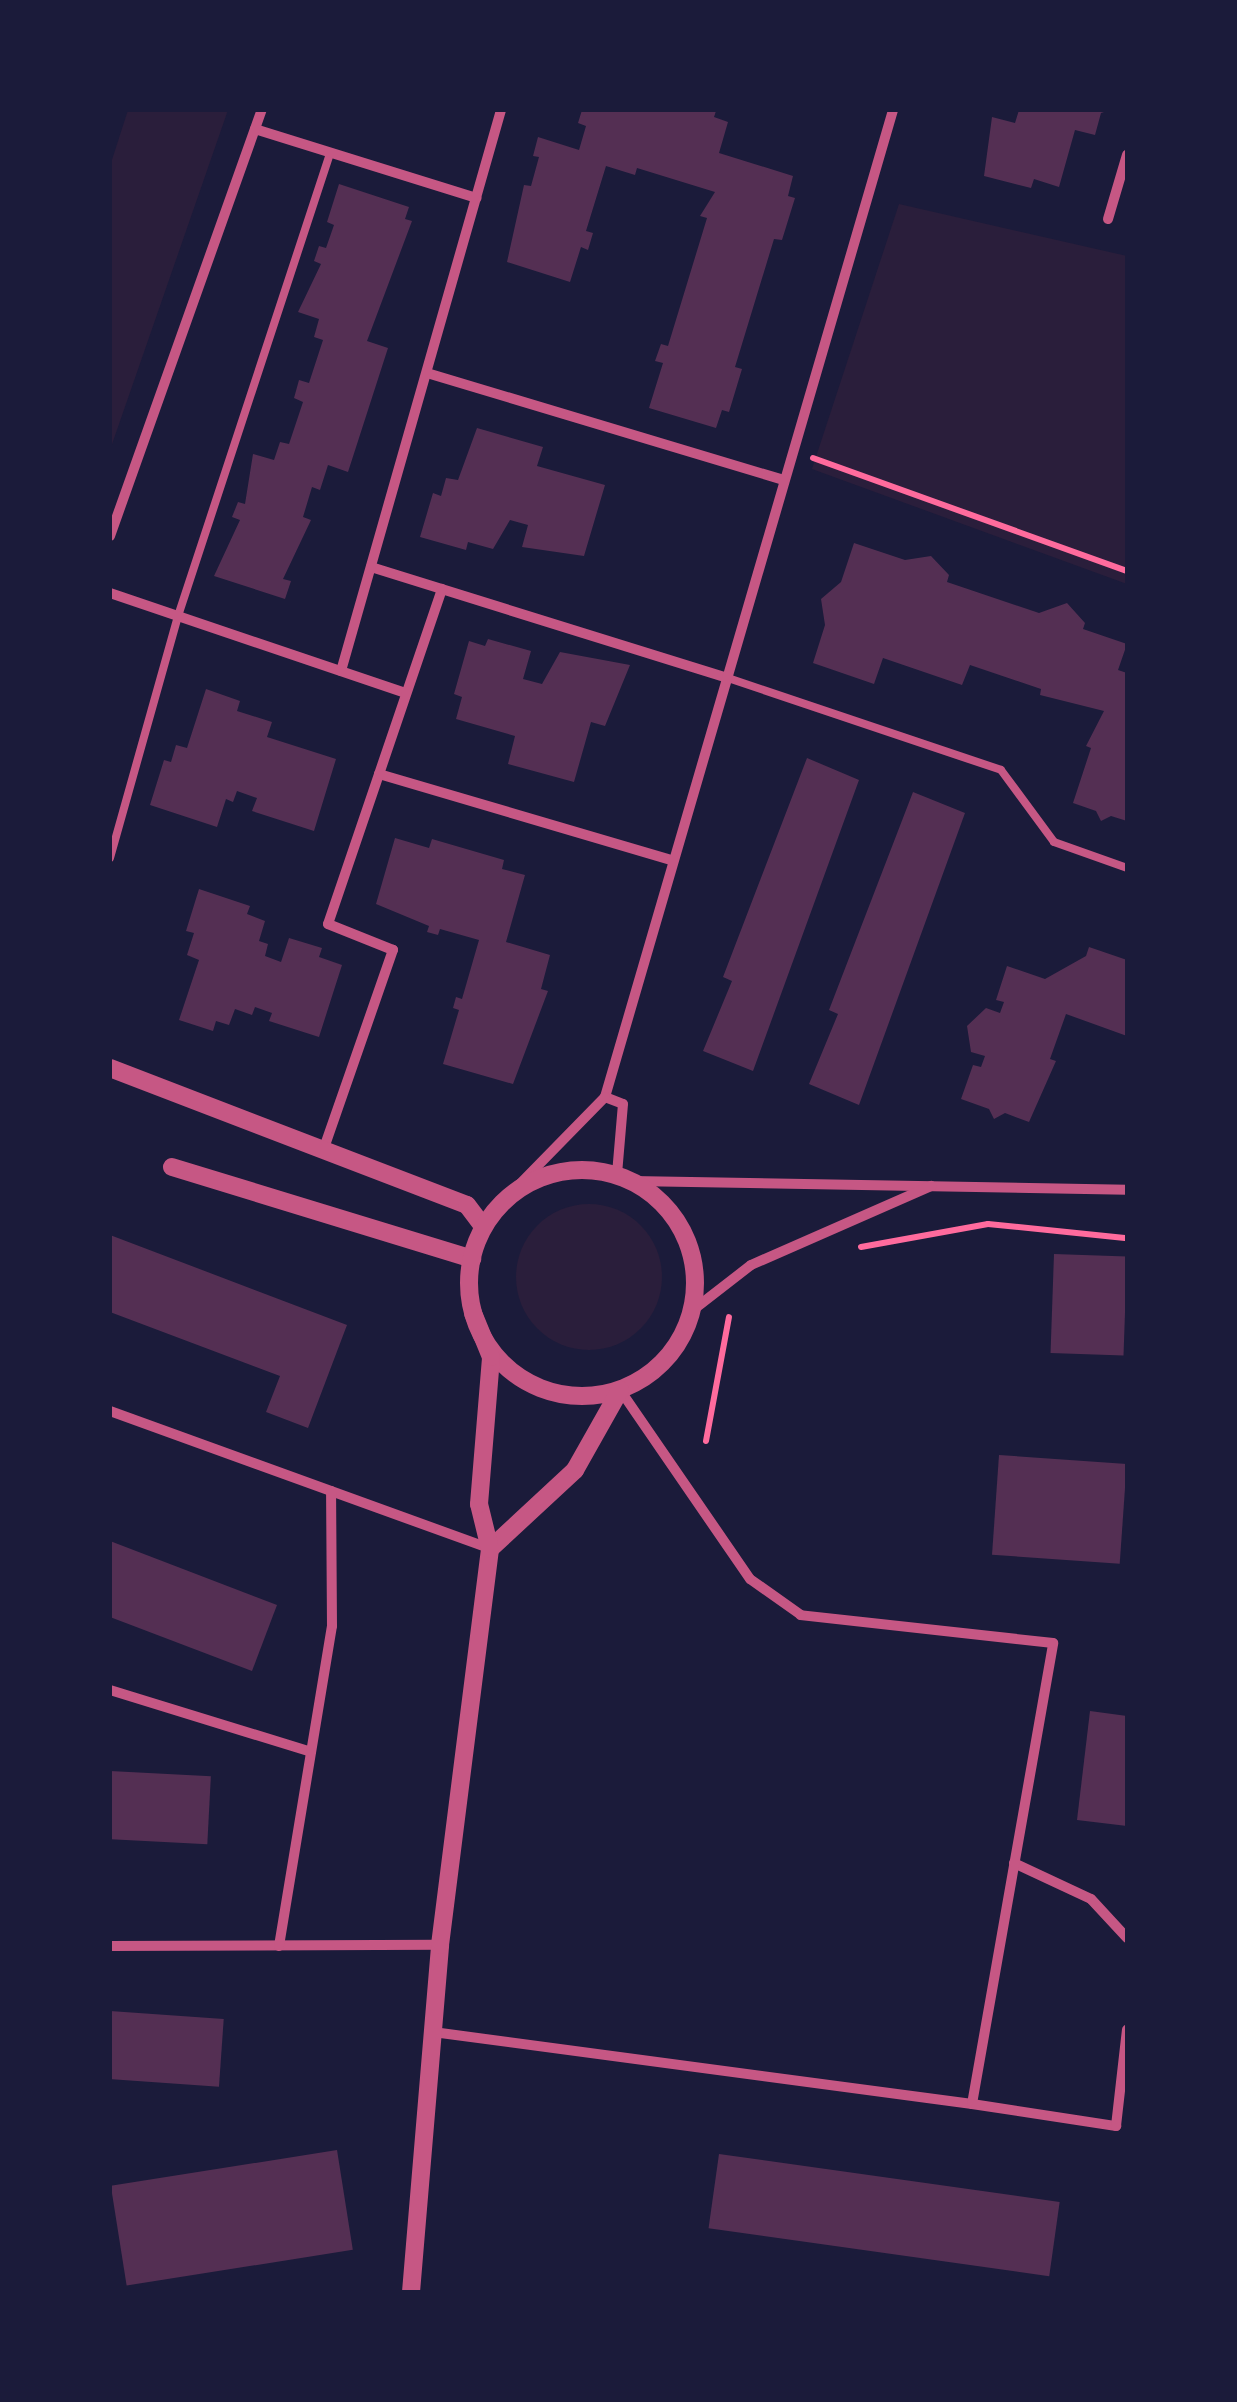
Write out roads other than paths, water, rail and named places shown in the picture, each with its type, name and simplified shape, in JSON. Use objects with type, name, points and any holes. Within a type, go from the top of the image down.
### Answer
[{"type":"street","points":[[110,536],[262,110]]},
{"type":"street","points":[[341,671],[501,110]]},
{"type":"street","points":[[411,2292],[440,1945],[490,1549],[479,1504],[491,1357],[473,1313],[472,1259],[483,1226],[605,1096],[893,110]]},
{"type":"street","points":[[255,129],[476,198]]},
{"type":"street","points":[[1108,218],[1127,154]]},
{"type":"street","points":[[427,373],[783,480]]},
{"type":"street","points":[[371,566],[725,677]]},
{"type":"street","points":[[324,1148],[393,950],[328,924],[442,589]]},
{"type":"street","points":[[110,594],[406,693]]},
{"type":"street","points":[[379,774],[671,860]]},
{"type":"street","points":[[110,1068],[467,1204],[483,1226]]},
{"type":"street","points":[[605,1096],[623,1104],[625,1177]]},
{"type":"street","points":[[172,1167],[472,1259]]},
{"type":"street","points":[[511,1193],[572,1169],[625,1177],[1127,1190]]},
{"type":"street","points":[[625,1177],[671,1211],[688,1241],[695,1270],[693,1310]]},
{"type":"street","points":[[473,1313],[490,1349],[538,1387],[588,1396],[620,1390],[662,1364],[693,1310],[750,1266],[937,1183]]},
{"type":"street","points":[[490,1549],[575,1470],[620,1390]]},
{"type":"street","points":[[620,1390],[750,1579],[801,1614],[1053,1643],[972,2104]]},
{"type":"street","points":[[110,1411],[490,1549]]},
{"type":"street","points":[[278,1946],[332,1626],[331,1491]]},
{"type":"street","points":[[110,1690],[311,1752]]},
{"type":"street","points":[[1014,1863],[1091,1898],[1127,1938]]},
{"type":"street","points":[[110,1946],[440,1945]]},
{"type":"street","points":[[433,2032],[1116,2126],[1127,2030]]},
{"type":"lane","points":[[110,858],[178,616],[330,153]]},
{"type":"lane","points":[[725,677],[1001,770],[1054,842],[1127,868]]}]
